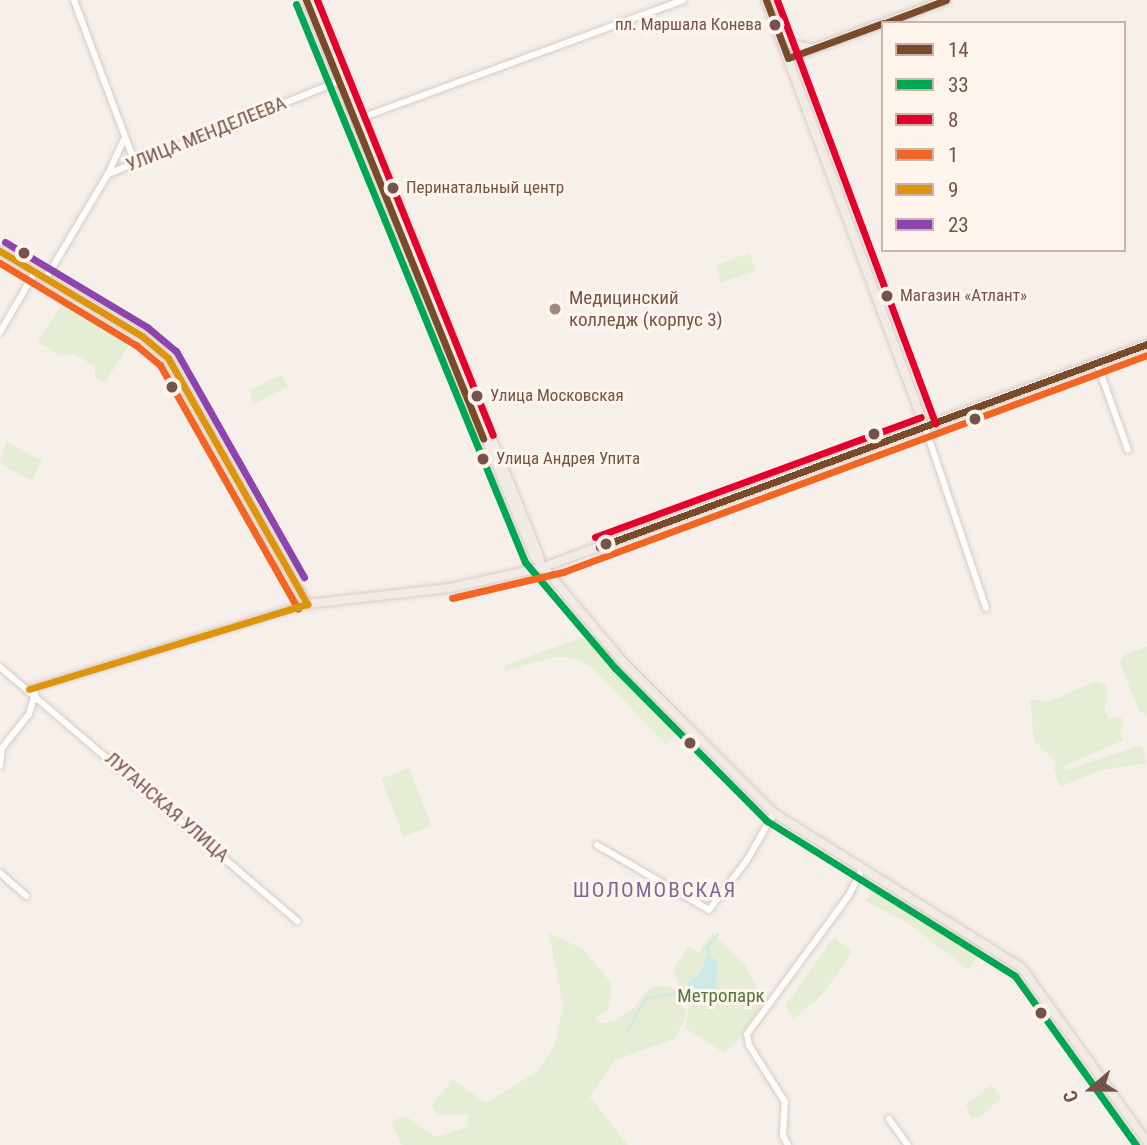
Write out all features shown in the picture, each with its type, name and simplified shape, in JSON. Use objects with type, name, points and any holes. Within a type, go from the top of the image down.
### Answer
[{"type":"main road","points":[[306,0],[358,119],[519,528],[544,567],[622,661],[774,813],[862,870],[1005,954],[1043,993],[1147,1142]]},
{"type":"main road","points":[[314,0],[342,80]]},
{"type":"main road","points":[[766,0],[925,426]]},
{"type":"main road","points":[[888,21],[946,0]]},
{"type":"main road","points":[[788,58],[881,24]]},
{"type":"main road","points":[[776,27],[791,44],[816,47]]},
{"type":"main road","points":[[0,251],[142,336],[169,358],[307,604],[450,588],[544,567],[1147,344]]},
{"type":"street","points":[[74,0],[135,163]]},
{"type":"street","points":[[358,119],[683,0]]},
{"type":"street","name":"УЛИЦА МЕНДЕЛЕЕВА","points":[[46,278],[108,174],[342,80]]},
{"type":"street","points":[[108,174],[125,137]]},
{"type":"street","points":[[0,332],[35,272]]},
{"type":"street","points":[[1097,363],[1128,450]]},
{"type":"street","points":[[925,426],[986,608]]},
{"type":"street","points":[[29,689],[307,604]]},
{"type":"street","name":"ЛУГАНСКАЯ УЛИЦА","points":[[0,667],[29,689],[297,921]]},
{"type":"street","points":[[0,766],[2,748],[29,714],[37,686]]},
{"type":"street","points":[[597,845],[709,910],[747,860],[774,813]]},
{"type":"street","points":[[788,1145],[783,1136],[785,1102],[749,1045],[747,1034],[847,897],[862,870]]},
{"type":"street","points":[[0,873],[26,896]]},
{"type":"street","points":[[890,1119],[908,1145]]},
{"type":"green space","points":[[749,253],[757,271],[720,283],[716,265]]},
{"type":"green space","points":[[65,299],[132,340],[105,383],[95,377],[94,366],[74,354],[60,356],[38,342]]},
{"type":"green space","points":[[282,374],[287,387],[253,405],[250,390]]},
{"type":"green space","points":[[6,441],[42,461],[31,481],[0,463]]},
{"type":"green space","points":[[594,635],[682,728],[666,744],[591,667],[574,658],[554,657],[504,671],[505,665]]},
{"type":"green space","points":[[1147,646],[1147,716],[1138,709],[1120,663],[1124,655]]},
{"type":"green space","points":[[1095,681],[1107,685],[1105,712],[1109,718],[1121,717],[1124,726],[1119,733],[1124,740],[1064,766],[1065,770],[1142,745],[1146,763],[1101,770],[1060,787],[1054,770],[1056,761],[1034,741],[1030,700],[1051,701]]},
{"type":"green space","points":[[409,768],[431,826],[403,837],[381,779]]},
{"type":"green space","points":[[876,885],[981,943],[982,950],[969,970],[909,924],[866,901]]},
{"type":"green space","points":[[549,933],[583,949],[612,984],[608,1011],[595,1018],[601,1023],[614,1022],[634,1008],[647,990],[658,986],[670,987],[682,998],[687,1013],[675,1039],[615,1060],[590,1097],[628,1145],[402,1145],[391,1121],[406,1116],[435,1137],[467,1127],[469,1115],[438,1114],[431,1106],[453,1080],[486,1103],[538,1071],[555,1045],[563,1005]]},
{"type":"green space","name":"Метропарк","points":[[713,934],[745,965],[763,1001],[739,1039],[724,1053],[685,1028],[689,1008],[673,970],[689,946],[698,953]]},
{"type":"green space","points":[[834,937],[851,950],[850,956],[822,995],[794,1019],[785,1006]]},
{"type":"green space","points":[[991,1084],[1002,1098],[978,1118],[972,1118],[965,1106]]},
{"type":"water","points":[[708,953],[717,962],[716,992],[695,1001],[687,983],[701,972]]},
{"type":"waterway","points":[[709,953],[707,948],[718,934]]},
{"type":"waterway","points":[[627,1032],[645,999],[683,992]]},
{"type":"transit line","name":"14","points":[[306,0],[483,439]]},
{"type":"transit line","name":"8","points":[[317,0],[493,435]]},
{"type":"transit line","name":"14","points":[[766,0],[788,58]]},
{"type":"transit line","name":"8","points":[[777,0],[935,423]]},
{"type":"transit line","name":"14","points":[[890,21],[946,0]]},
{"type":"transit line","name":"33","points":[[296,4],[525,562],[615,668],[767,821],[1015,976],[1136,1145]]},
{"type":"transit line","name":"14","points":[[788,58],[881,24]]},
{"type":"transit line","name":"23","points":[[5,242],[147,327],[176,351],[304,577]]},
{"type":"transit line","name":"9","points":[[0,251],[142,336],[168,358],[307,604]]},
{"type":"transit line","name":"1","points":[[0,263],[136,345],[160,365],[298,609]]},
{"type":"transit line","name":"14","points":[[599,547],[1147,344]]},
{"type":"transit line","name":"1","points":[[452,598],[563,572],[1147,355]]},
{"type":"transit line","name":"8","points":[[595,537],[921,417]]},
{"type":"transit line","name":"9","points":[[29,689],[307,604]]},
{"type":"place","name":"пл. Маршала Конева","points":[[775,25]]},
{"type":"place","name":"Перинатальный центр","points":[[393,188]]},
{"type":"place","name":"Магазин «Атлант»","points":[[887,296]]},
{"type":"place","name":"Медицинский колледж (корпус 3)","points":[[555,309]]},
{"type":"place","name":"Улица Московская","points":[[477,396]]},
{"type":"place","name":"Улица Андрея Упита","points":[[483,459]]},
{"type":"district","name":"ШОЛОМОВСКАЯ","points":[[655,890]]}]
